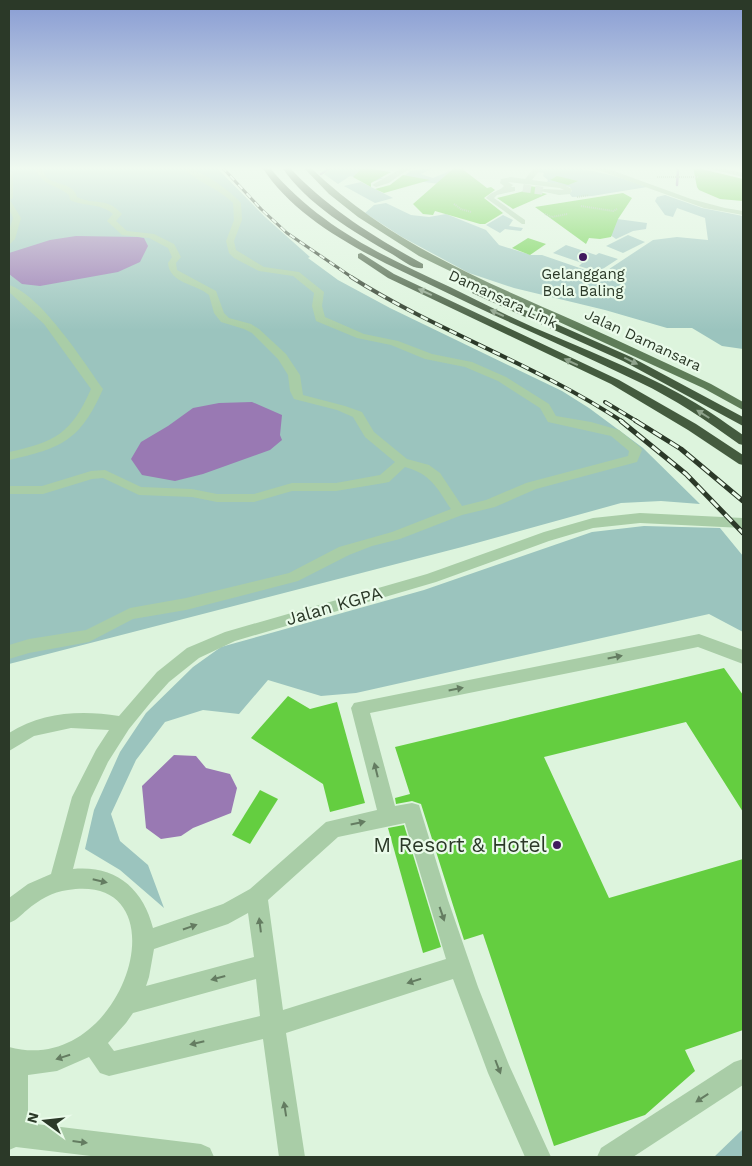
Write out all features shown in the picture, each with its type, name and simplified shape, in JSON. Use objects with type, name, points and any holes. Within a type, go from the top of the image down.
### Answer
[{"type":"highway","name":"Damansara Link","points":[[321,221],[340,236],[677,398],[743,441]]},
{"type":"highway","name":"Damansara Link","points":[[348,221],[403,256],[461,285],[627,359],[743,422]]},
{"type":"highway","points":[[340,236],[360,256],[391,276],[615,382],[692,426],[743,460]]},
{"type":"main road","name":"Jalan Damansara","points":[[371,221],[400,241],[454,271],[707,386],[743,407]]},
{"type":"main road","points":[[580,327],[715,385],[743,401]]},
{"type":"street","points":[[9,242],[13,237],[14,221]]},
{"type":"street","points":[[111,221],[125,233],[150,236],[171,246],[177,257],[172,263],[172,271],[181,279],[209,290],[216,296],[218,312],[225,320],[250,327],[279,354],[294,374],[295,390],[298,397],[341,408],[358,415],[369,434],[403,462],[424,468],[436,476],[459,511]]},
{"type":"street","points":[[9,652],[29,646],[89,636],[130,614],[186,604],[293,576],[344,551],[369,542],[396,536],[459,511],[490,504],[531,486],[633,459],[636,450],[615,433],[552,419],[545,406],[502,379],[468,364],[429,357],[394,343],[360,336],[320,319],[317,306],[320,292],[296,274],[262,269],[237,256],[232,251],[230,241],[237,221]]},
{"type":"street","points":[[9,288],[19,294],[50,323],[97,389],[91,403],[72,430],[52,445],[9,456]]},
{"type":"street","points":[[9,490],[43,490],[92,475],[105,474],[139,491],[192,493],[217,498],[254,498],[292,487],[336,487],[384,478],[403,462]]},
{"type":"street","name":"Jalan KGPA","points":[[59,881],[82,797],[102,756],[123,724],[162,677],[193,653],[231,636],[314,610],[431,578],[544,538],[593,523],[640,518],[743,523]]},
{"type":"street","points":[[388,817],[360,708],[700,640],[743,657]]},
{"type":"street","points":[[9,743],[30,729],[71,720],[96,720],[123,724]]},
{"type":"street","points":[[144,942],[228,913],[257,896],[333,829],[412,812],[439,904],[460,966],[510,1096],[538,1157]]},
{"type":"street","points":[[9,912],[34,892],[59,881],[81,877],[104,880],[124,892],[138,910],[145,935],[144,961],[135,988],[119,1015],[92,1041],[71,1054],[43,1063],[12,1060],[12,1136],[201,1157]]},
{"type":"street","points":[[257,896],[292,1157]]},
{"type":"street","points":[[126,1002],[265,965]]},
{"type":"street","points":[[92,1041],[109,1064],[273,1025],[460,966]]},
{"type":"street","points":[[610,1157],[743,1072]]},
{"type":"shaded area","points":[[9,221],[270,221],[310,257],[308,258],[338,280],[390,308],[562,391],[589,408],[643,448],[700,504],[661,501],[621,503],[462,547],[9,664]]},
{"type":"shaded area","points":[[378,221],[465,221],[486,230],[499,245],[531,255],[542,255],[600,275],[653,240],[677,237],[708,240],[705,221],[743,221],[743,349],[722,346],[692,328],[667,328],[605,310],[514,288],[469,273],[402,237]]},
{"type":"shaded area","points":[[492,221],[512,221],[509,226],[523,228],[521,231],[505,229],[500,233],[486,225]]},
{"type":"shaded area","points":[[591,221],[647,223],[646,229],[633,231],[616,239]]},
{"type":"shaded area","points":[[628,235],[645,242],[623,253],[606,246]]},
{"type":"shaded area","points":[[76,236],[138,237],[144,238],[148,246],[140,262],[118,272],[40,286],[22,284],[9,274],[9,253],[50,240]]},
{"type":"shaded area","name":"Gelanggang Bola Baling","points":[[566,245],[596,255],[599,253],[618,259],[598,272],[579,266],[582,263],[553,253]]},
{"type":"shaded area","points":[[252,402],[282,415],[280,435],[282,440],[270,450],[203,474],[175,481],[142,475],[131,459],[141,442],[193,408],[219,403]]},
{"type":"shaded area","points":[[644,526],[720,528],[743,556],[743,632],[709,614],[356,693],[321,696],[268,680],[239,714],[203,710],[165,722],[136,760],[111,814],[120,841],[148,865],[164,908],[120,870],[85,849],[94,810],[120,752],[146,713],[193,667],[221,647],[424,590],[592,532]]},
{"type":"shaded area","points":[[174,755],[196,756],[206,768],[230,774],[237,788],[231,813],[193,828],[181,836],[161,839],[146,828],[142,786]]},
{"type":"shaded area","points":[[743,1129],[743,1157],[714,1157]]},
{"type":"building","points":[[471,221],[489,221],[485,224]]},
{"type":"building","points":[[555,221],[617,221],[611,237],[589,238],[586,244]]},
{"type":"building","points":[[528,238],[546,244],[530,255],[512,248]]},
{"type":"building","points":[[724,668],[743,695],[743,812],[686,722],[544,757],[609,898],[743,859],[743,1030],[685,1050],[695,1071],[645,1115],[554,1146],[483,934],[464,940],[421,804],[412,801],[396,804],[395,798],[410,794],[395,747]]},
{"type":"building","points":[[288,696],[310,709],[337,702],[365,803],[330,812],[323,784],[251,738]]},
{"type":"building","points":[[260,790],[278,799],[250,844],[232,835]]},
{"type":"building","points":[[404,825],[441,947],[423,953],[388,828]]},
{"type":"railway","points":[[274,221],[287,233],[353,278]]},
{"type":"railway","points":[[351,277],[418,315],[556,383],[623,422]]},
{"type":"railway","points":[[605,402],[638,422]]},
{"type":"railway","points":[[621,421],[686,474],[743,533]]},
{"type":"railway","points":[[636,421],[681,449],[743,501]]},
{"type":"place","name":"Gelanggang Bola Baling","points":[[583,257]]},
{"type":"place","name":"M Resort & Hotel","points":[[557,845]]}]
